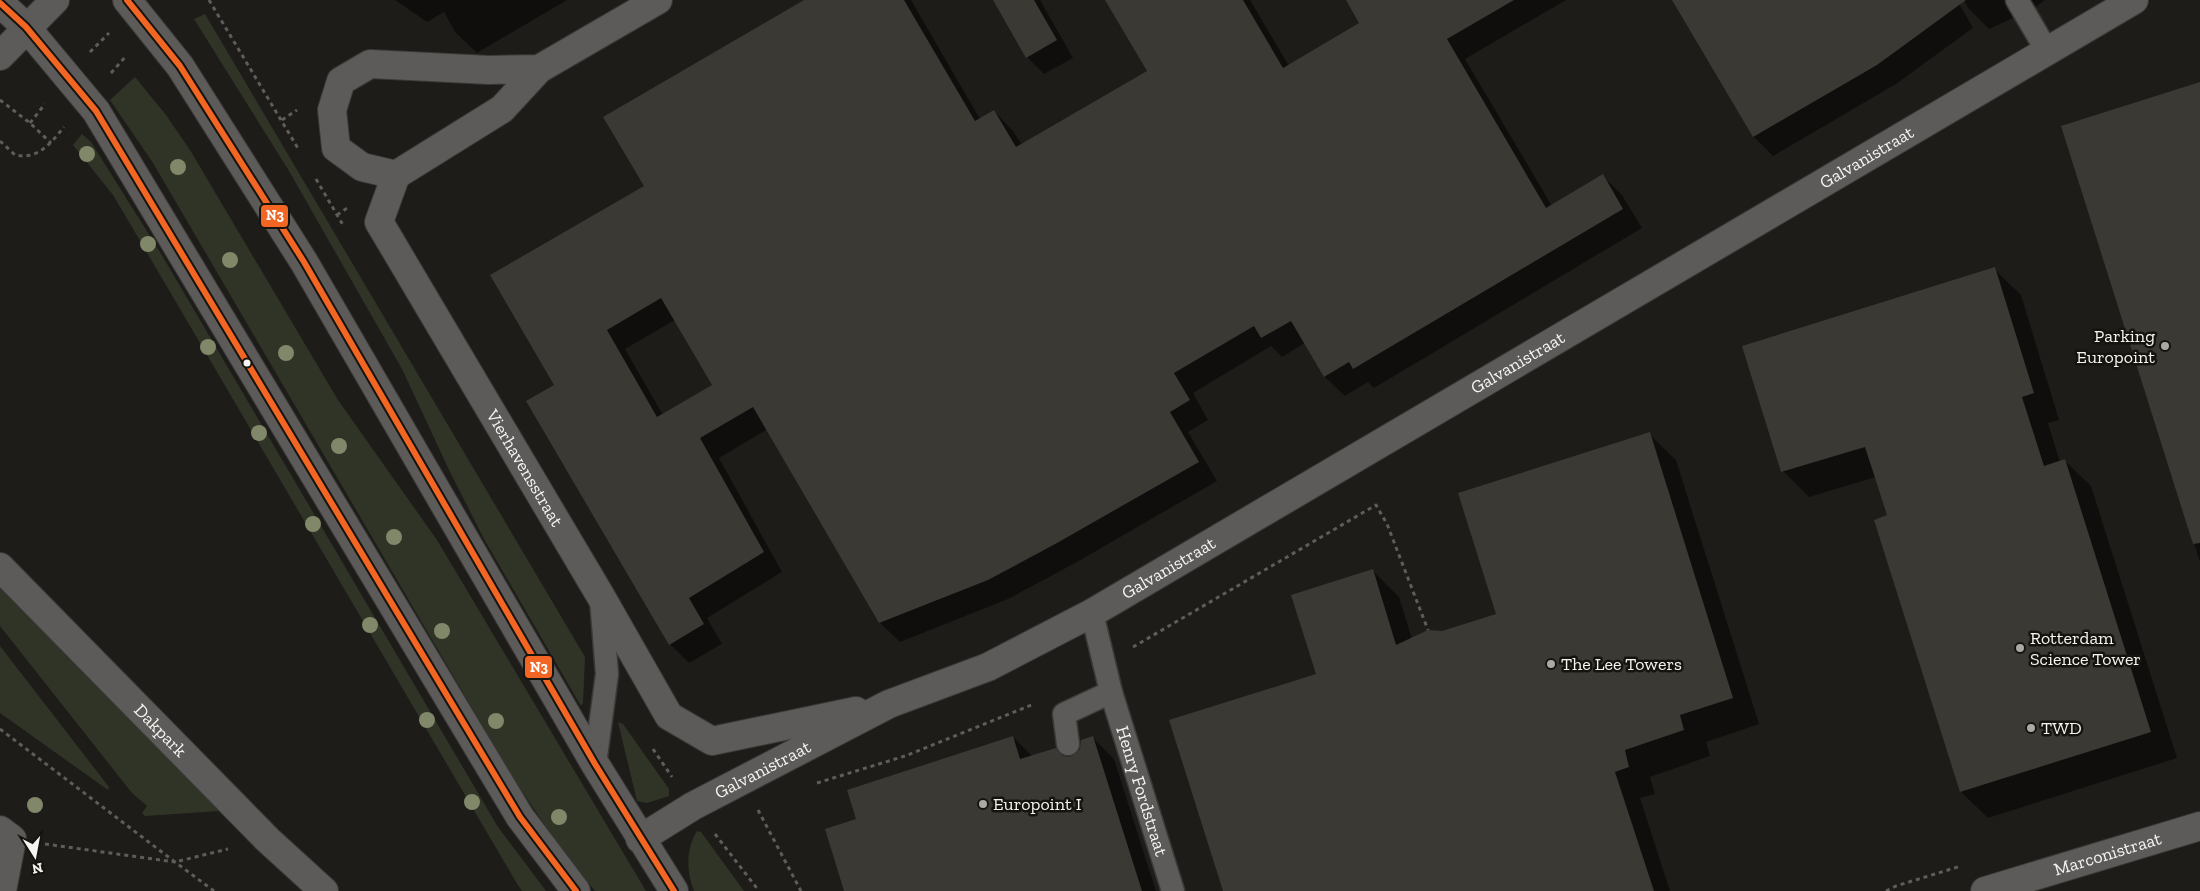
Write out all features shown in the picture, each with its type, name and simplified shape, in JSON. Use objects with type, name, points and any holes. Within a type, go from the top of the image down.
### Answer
[{"type":"street","points":[[0,56],[55,0]]},
{"type":"street","points":[[127,0],[180,66],[304,262],[595,764],[674,891]]},
{"type":"street","points":[[539,70],[489,70],[370,64],[341,82],[332,110],[336,148],[362,167],[396,175],[502,109],[539,70],[658,0]]},
{"type":"street","name":"Galvanistraat","points":[[640,839],[693,806],[890,704],[988,667],[1092,613],[2134,0]]},
{"type":"street","points":[[0,3],[26,28],[86,99],[106,128],[520,817],[576,891]]},
{"type":"street","name":"Vierhavensstraat","points":[[396,175],[379,222],[669,716],[712,741]]},
{"type":"street","name":"Dakpark","points":[[0,567],[268,840],[324,891]]},
{"type":"street","name":"Galvanistraat","points":[[712,741],[890,704]]},
{"type":"street","name":"Marconistraat","points":[[1985,891],[2200,826]]},
{"type":"street","points":[[2,891],[6,834]]},
{"type":"lane","points":[[2017,0],[2047,51]]},
{"type":"lane","points":[[595,764],[607,674],[600,596]]},
{"type":"lane","name":"Henry Fordstraat","points":[[1092,613],[1111,692],[1172,891]]},
{"type":"lane","points":[[1068,744],[1064,714],[1111,692]]},
{"type":"path","points":[[0,141],[15,155],[23,157],[39,153],[51,143],[86,99],[150,30]]},
{"type":"path","points":[[0,100],[30,123],[51,143]]},
{"type":"path","points":[[0,729],[214,891]]},
{"type":"path","points":[[6,834],[175,862],[268,840]]},
{"type":"green space","points":[[205,14],[585,657],[583,703],[581,706],[484,539],[450,472],[402,369],[289,171],[194,19]]},
{"type":"green space","points":[[135,77],[166,115],[190,150],[338,400],[437,540],[646,891],[595,891],[561,849],[513,778],[153,163],[110,100]]},
{"type":"green space","points":[[82,134],[91,142],[160,252],[498,827],[546,891],[522,891],[516,882],[113,195],[73,145]]},
{"type":"green space","points":[[0,566],[234,810],[145,816],[142,813],[147,806],[132,793],[0,626]]},
{"type":"green space","points":[[0,646],[109,787],[108,790],[0,713]]},
{"type":"green space","points":[[618,722],[623,724],[669,789],[669,796],[647,803],[637,801]]},
{"type":"green space","points":[[697,831],[701,832],[744,891],[694,891],[688,860],[693,838]]},
{"type":"building","points":[[804,0],[904,0],[975,121],[994,110],[1016,147],[1147,71],[1105,0],[1243,0],[1283,68],[1359,23],[1346,0],[1514,0],[1447,39],[1546,208],[1603,174],[1623,209],[1353,369],[1349,362],[1324,377],[1291,321],[1261,338],[1254,326],[1174,373],[1190,400],[1170,412],[1199,462],[988,580],[879,623],[753,407],[700,438],[764,552],[689,598],[704,624],[669,645],[526,401],[554,385],[490,275],[644,186],[603,117]],"holes":[[[661,298],[712,385],[657,417],[607,330]]]},
{"type":"building","points":[[993,0],[1034,0],[1057,40],[1026,58]]},
{"type":"building","points":[[1672,0],[1966,0],[1877,65],[1753,137]]},
{"type":"building","name":"Parking Europoint","points":[[2200,82],[2200,543],[2193,544],[2061,126]]},
{"type":"building","points":[[1995,267],[2034,393],[2022,397],[2044,466],[2065,459],[2151,732],[1960,792],[1874,520],[1887,515],[1865,447],[1781,472],[1742,346]]},
{"type":"building","name":"The Lee Towers","points":[[1650,432],[1733,698],[1680,715],[1684,730],[1625,750],[1629,767],[1615,772],[1654,891],[1223,891],[1169,720],[1316,674],[1291,595],[1373,569],[1396,645],[1428,630],[1442,631],[1496,614],[1458,493]]},
{"type":"building","name":"Europoint I","points":[[1013,736],[1020,759],[1056,748],[1063,756],[1070,757],[1080,749],[1081,740],[1093,736],[1142,891],[844,891],[825,829],[856,819],[847,790]]},
{"type":"transit line","name":"N3","points":[[127,0],[180,66],[304,262],[595,764],[674,891]]},
{"type":"transit line","name":"N3","points":[[0,3],[26,27],[96,111],[520,817],[576,891]]},
{"type":"place","name":"Parking Europoint","points":[[2165,346]]},
{"type":"place","name":"Rotterdam Science Tower","points":[[2020,648]]},
{"type":"place","name":"The Lee Towers","points":[[1551,664]]},
{"type":"place","name":"TWD","points":[[2031,728]]},
{"type":"place","name":"Europoint I","points":[[983,804]]}]
